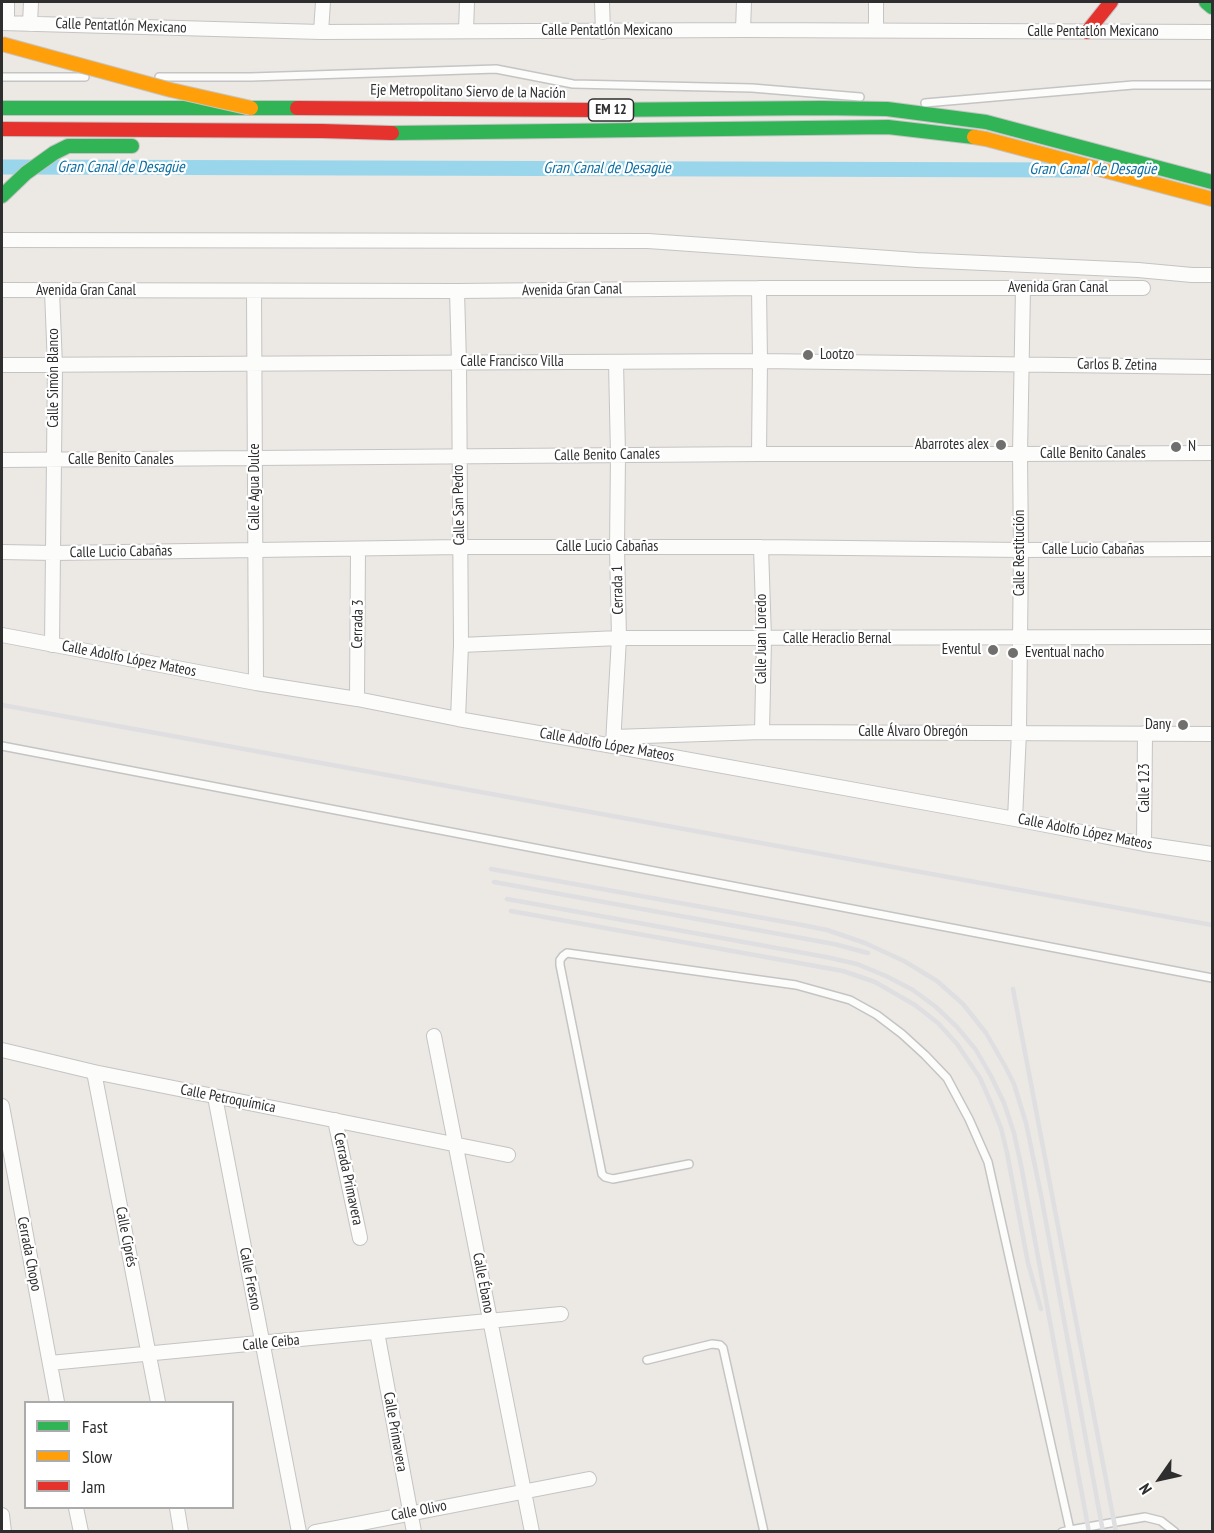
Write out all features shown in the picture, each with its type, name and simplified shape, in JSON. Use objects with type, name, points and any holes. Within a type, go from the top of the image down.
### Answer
[{"type":"main road","points":[[1087,32],[1111,2]]},
{"type":"main road","points":[[1206,2],[1212,7]]},
{"type":"main road","points":[[2,44],[171,90],[251,108]]},
{"type":"main road","name":"Eje Metropolitano Siervo de la Nación","points":[[2,108],[887,109],[986,122],[1212,182]]},
{"type":"main road","name":"EM 12","points":[[2,129],[322,130],[391,133],[888,127],[986,139],[1212,199]]},
{"type":"main road","points":[[231,144],[322,130]]},
{"type":"main road","points":[[2,196],[54,153],[68,146],[150,146]]},
{"type":"street","points":[[4,23],[7,2]]},
{"type":"street","points":[[30,2],[30,24]]},
{"type":"street","points":[[321,32],[322,2]]},
{"type":"street","points":[[466,31],[467,2]]},
{"type":"street","points":[[602,2],[603,32]]},
{"type":"street","points":[[743,30],[744,2]]},
{"type":"street","points":[[876,2],[876,30]]},
{"type":"street","name":"Calle Pentatlón Mexicano","points":[[4,23],[321,32],[743,30],[1212,32]]},
{"type":"street","points":[[2,240],[648,241],[917,260],[1138,270],[1192,275],[1212,274]]},
{"type":"street","points":[[759,288],[759,454]]},
{"type":"street","name":"Calle Restitución","points":[[1015,819],[1019,732],[1023,288]]},
{"type":"street","name":"Avenida Gran Canal","points":[[2,290],[1143,288]]},
{"type":"street","name":"Calle Simón Blanco","points":[[52,291],[55,366],[52,645]]},
{"type":"street","name":"Calle Agua Dulce","points":[[254,291],[256,683]]},
{"type":"street","name":"Calle San Pedro","points":[[457,291],[461,645],[458,719]]},
{"type":"street","name":"Calle Francisco Villa","points":[[2,365],[760,361],[1022,364]]},
{"type":"street","name":"Cerrada 1","points":[[614,741],[619,639],[616,548],[618,455],[616,362]]},
{"type":"street","name":"Carlos B. Zetina","points":[[1022,364],[1212,367]]},
{"type":"street","name":"Calle Benito Canales","points":[[2,460],[1212,453]]},
{"type":"street","name":"Calle Lucio Cabañas","points":[[2,552],[460,547],[1212,549]]},
{"type":"street","name":"Calle Juan Loredo","points":[[761,547],[764,639],[762,732]]},
{"type":"street","name":"Cerrada 3","points":[[357,699],[358,549]]},
{"type":"street","name":"Calle Adolfo López Mateos","points":[[2,635],[458,719],[614,741],[1144,844],[1212,854]]},
{"type":"street","name":"Calle Heraclio Bernal","points":[[461,645],[619,639],[1212,637]]},
{"type":"street","name":"Calle Álvaro Obregón","points":[[614,741],[762,732],[1212,734]]},
{"type":"street","name":"Calle 123","points":[[1144,844],[1145,733]]},
{"type":"street","name":"Calle Ébano","points":[[434,1036],[532,1532]]},
{"type":"street","name":"Calle Petroquímica","points":[[2,1050],[94,1072],[508,1155]]},
{"type":"street","name":"Calle Ciprés","points":[[94,1072],[158,1401]]},
{"type":"street","name":"Calle Fresno","points":[[215,1097],[299,1532]]},
{"type":"street","name":"Cerrada Chopo","points":[[2,1106],[57,1401]]},
{"type":"street","name":"Cerrada Primavera","points":[[335,1120],[360,1238]]},
{"type":"street","name":"Calle Ceiba","points":[[50,1363],[561,1314]]},
{"type":"street","name":"Calle Primavera","points":[[377,1332],[414,1532]]},
{"type":"street","name":"Calle Olivo","points":[[315,1532],[589,1479]]},
{"type":"street","points":[[76,1509],[81,1532]]},
{"type":"street","points":[[177,1509],[182,1532]]},
{"type":"street","points":[[2,1515],[4,1532]]},
{"type":"lane","points":[[2,77],[251,77],[496,69],[573,84],[752,88],[871,98]]},
{"type":"lane","points":[[918,102],[930,103],[1133,85],[1212,85]]},
{"type":"lane","points":[[2,746],[1212,978]]},
{"type":"lane","points":[[689,1164],[613,1179],[605,1178],[602,1174],[560,965],[560,960],[567,953],[796,985],[850,1000],[877,1015],[925,1054],[947,1078],[988,1162],[1066,1531],[1145,1517],[1161,1521],[1175,1532]]},
{"type":"lane","points":[[646,1360],[712,1344],[723,1348],[764,1532]]},
{"type":"waterway","name":"Gran Canal de Desagüe","points":[[2,167],[1078,170]]},
{"type":"railway","points":[[2,705],[1212,925]]},
{"type":"railway","points":[[491,869],[827,930],[865,943],[904,961],[937,981],[963,1004],[986,1033],[1005,1066],[1014,1084],[1026,1123],[1103,1532]]},
{"type":"railway","points":[[494,882],[834,944],[868,953]]},
{"type":"railway","points":[[507,899],[857,964],[913,990],[957,1027],[976,1050],[991,1076],[1004,1103],[1014,1133],[1089,1532]]},
{"type":"railway","points":[[511,911],[843,971],[875,982],[915,1005],[938,1023],[957,1044],[980,1078],[991,1103],[1001,1128],[1028,1263],[1041,1309]]},
{"type":"railway","points":[[1013,989],[1116,1532]]},
{"type":"traffic: fast","points":[[1206,2],[1212,7]]},
{"type":"traffic: fast","points":[[2,108],[297,108]]},
{"type":"traffic: fast","points":[[595,110],[887,109],[986,122],[1212,182]]},
{"type":"traffic: fast","points":[[392,133],[888,127],[974,137]]},
{"type":"traffic: fast","points":[[2,196],[26,173],[68,146],[132,146]]},
{"type":"traffic: slow","points":[[2,44],[171,90],[251,108]]},
{"type":"traffic: slow","points":[[974,137],[1212,199]]},
{"type":"traffic: jam","points":[[1087,32],[1111,2]]},
{"type":"traffic: jam","points":[[297,108],[595,110]]},
{"type":"traffic: jam","points":[[2,129],[392,133]]},
{"type":"place","name":"Lootzo","points":[[808,355]]},
{"type":"place","name":"Abarrotes alex","points":[[1001,445]]},
{"type":"place","name":"N","points":[[1176,447]]},
{"type":"place","name":"Eventul","points":[[993,650]]},
{"type":"place","name":"Eventual nacho","points":[[1013,653]]},
{"type":"place","name":"Dany","points":[[1183,725]]}]
